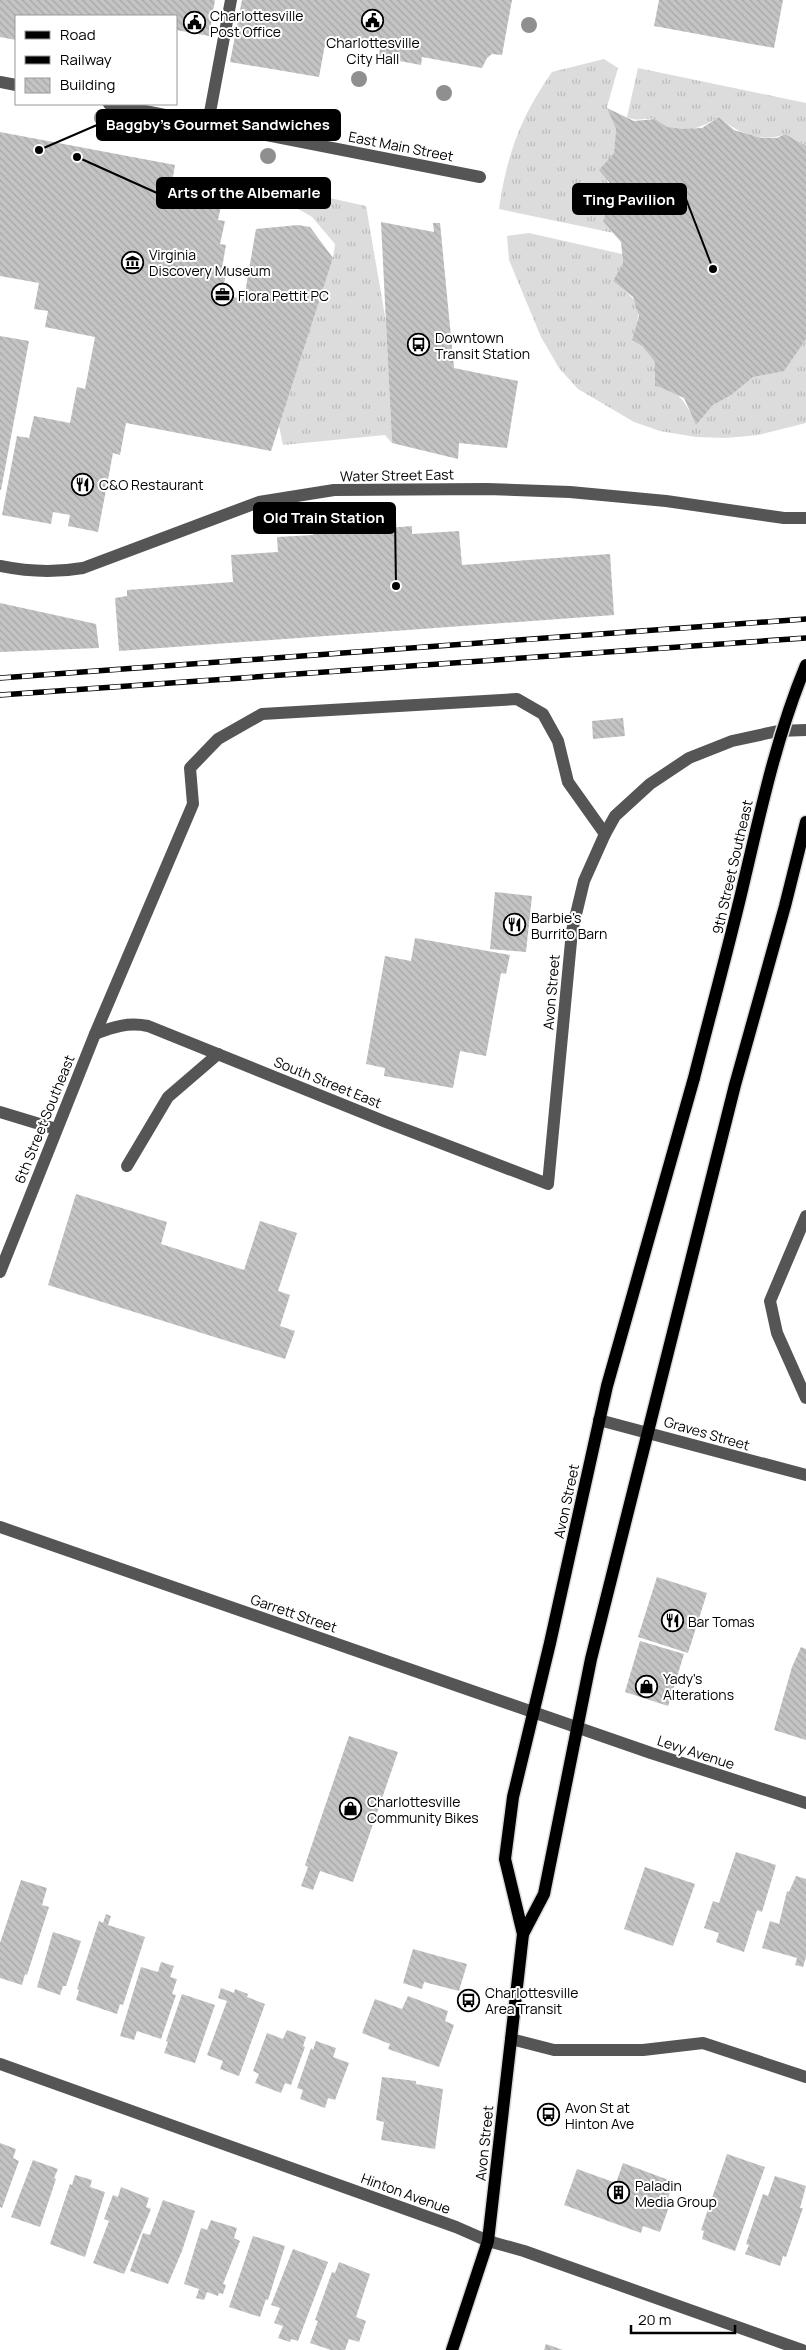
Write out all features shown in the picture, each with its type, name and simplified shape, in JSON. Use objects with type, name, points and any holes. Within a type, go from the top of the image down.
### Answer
[{"type":"main road","name":"9th Street Southeast","points":[[694,1078],[742,890],[758,814],[794,696],[806,665]]},
{"type":"main road","name":"Avon Street","points":[[523,1934],[544,1894],[591,1659],[735,1085],[785,906],[806,822]]},
{"type":"main road","name":"Avon Street","points":[[452,2350],[488,2241],[523,1934],[505,1859],[513,1798],[607,1386],[694,1078]]},
{"type":"street","points":[[208,123],[231,0]]},
{"type":"street","points":[[0,82],[15,86]]},
{"type":"street","name":"East Main Street","points":[[114,105],[480,177]]},
{"type":"street","name":"Water Street East","points":[[0,566],[22,571],[56,572],[84,568],[259,502],[334,490],[487,489],[570,492],[666,501],[784,518],[806,518]]},
{"type":"street","name":"6th Street Southeast","points":[[0,1272],[95,1034],[193,804],[190,768],[218,738],[262,714],[517,698],[543,714],[558,741],[568,782],[605,834]]},
{"type":"street","name":"Avon Street","points":[[548,1184],[572,931],[584,881],[615,816],[650,784],[689,758],[732,741],[778,731],[806,730]]},
{"type":"street","name":"South Street East","points":[[95,1034],[116,1025],[136,1023],[148,1026],[386,1122],[548,1184]]},
{"type":"street","points":[[126,1166],[168,1097],[218,1054]]},
{"type":"street","points":[[0,1112],[56,1129]]},
{"type":"street","points":[[806,1216],[770,1301],[777,1333],[801,1373],[806,1398]]},
{"type":"street","name":"Graves Street","points":[[599,1420],[647,1431],[806,1475]]},
{"type":"street","name":"Garrett Street","points":[[0,1527],[577,1727]]},
{"type":"street","name":"Levy Avenue","points":[[577,1727],[806,1803]]},
{"type":"street","points":[[511,2039],[554,2050],[644,2050],[703,2043],[806,2077]]},
{"type":"street","name":"Hinton Avenue","points":[[0,2064],[456,2227],[488,2241],[524,2251],[802,2350]]},
{"type":"green space","points":[[604,59],[618,68],[607,107],[616,129],[614,153],[600,170],[605,177],[611,195],[603,221],[614,233],[499,209],[506,171],[516,137],[531,105],[552,72]]},
{"type":"green space","points":[[638,68],[806,103],[806,146],[785,134],[768,138],[750,135],[734,128],[719,117],[707,124],[688,130],[681,130],[667,127],[653,119],[637,120],[627,117]]},
{"type":"green space","points":[[248,180],[366,206],[386,322],[392,443],[385,435],[283,445],[279,426],[333,258],[335,244],[312,217]]},
{"type":"green space","points":[[529,233],[622,254],[623,263],[613,281],[634,300],[637,306],[638,320],[632,340],[641,345],[655,362],[655,386],[663,387],[676,394],[689,410],[696,424],[713,405],[806,339],[806,423],[758,435],[726,438],[696,437],[660,431],[634,422],[578,389],[559,368],[541,337],[509,260],[507,236]]},
{"type":"building","points":[[0,0],[215,0],[209,36],[178,30],[178,15],[15,15],[15,40],[0,37]]},
{"type":"building","name":"Charlottesville City Hall","points":[[242,0],[512,0],[502,55],[492,54],[487,58],[482,68],[422,57],[421,65],[378,57],[380,49],[326,39],[319,77],[230,62]]},
{"type":"building","points":[[659,0],[783,0],[774,48],[654,26]]},
{"type":"building","points":[[607,108],[634,121],[655,119],[667,127],[682,129],[702,128],[719,117],[734,130],[761,138],[777,138],[785,134],[806,146],[806,339],[784,371],[753,377],[731,395],[713,405],[696,425],[684,398],[655,386],[655,362],[642,346],[632,340],[639,316],[633,297],[613,281],[623,263],[621,242],[603,221],[611,198],[609,182],[599,170],[614,153],[616,129]]},
{"type":"building","points":[[0,132],[175,165],[171,188],[191,190],[192,182],[218,187],[217,196],[223,197],[218,220],[225,221],[220,244],[226,245],[222,268],[227,268],[222,295],[244,299],[256,229],[298,225],[310,227],[333,258],[271,451],[126,423],[120,455],[113,453],[98,532],[68,526],[70,515],[53,512],[51,524],[2,515],[17,436],[29,438],[34,416],[70,423],[77,387],[85,389],[95,337],[45,327],[48,311],[34,309],[39,283],[0,276]]},
{"type":"building","name":"Downtown Transit Station","points":[[381,222],[434,232],[433,223],[440,223],[454,368],[518,381],[507,448],[459,443],[458,459],[392,443]]},
{"type":"building","points":[[0,336],[29,341],[1,490],[0,490]]},
{"type":"building","points":[[375,515],[376,529],[412,526],[412,534],[459,531],[462,565],[610,554],[614,615],[119,651],[115,598],[127,596],[127,590],[233,582],[231,555],[278,552],[277,537],[313,535],[312,520]]},
{"type":"building","points":[[0,603],[96,624],[99,648],[0,652]]},
{"type":"building","points":[[623,718],[625,736],[593,739],[592,721]]},
{"type":"building","points":[[495,892],[532,896],[526,952],[490,949]]},
{"type":"building","points":[[415,938],[510,955],[506,974],[501,973],[486,1056],[460,1051],[453,1088],[384,1076],[385,1068],[366,1064],[385,956],[411,961]]},
{"type":"building","points":[[76,1194],[167,1222],[161,1244],[244,1270],[260,1221],[297,1233],[278,1291],[290,1295],[280,1326],[295,1331],[285,1359],[48,1285]]},
{"type":"building","points":[[657,1577],[707,1593],[688,1653],[638,1637]]},
{"type":"building","points":[[640,1641],[684,1654],[668,1706],[625,1692]]},
{"type":"building","points":[[801,1647],[806,1649],[806,1740],[774,1730],[792,1667]]},
{"type":"building","name":"Charlottesville Community Bikes","points":[[349,1736],[398,1752],[353,1882],[320,1871],[313,1890],[301,1886],[308,1867],[305,1865]]},
{"type":"building","points":[[736,1852],[776,1865],[762,1912],[757,1910],[744,1952],[716,1942],[719,1933],[704,1928],[713,1901],[719,1903]]},
{"type":"building","points":[[645,1867],[695,1884],[673,1946],[624,1929]]},
{"type":"building","points":[[796,1876],[806,1879],[806,1957],[803,1967],[795,1965],[797,1958],[762,1948],[770,1921],[779,1924],[787,1891],[789,1892]]},
{"type":"building","points":[[21,1880],[47,1888],[42,1905],[49,1907],[22,1985],[0,1978],[0,1943]]},
{"type":"building","points":[[106,1914],[111,1916],[108,1925],[145,1937],[123,2005],[120,2004],[117,2014],[76,2000],[79,1990],[77,1989],[99,1921],[103,1923]]},
{"type":"building","points":[[53,1932],[81,1941],[66,1986],[63,1986],[60,1995],[37,1987]]},
{"type":"building","points":[[413,1949],[467,1964],[459,1991],[424,1982],[422,1989],[403,1983]]},
{"type":"building","points":[[161,1962],[174,1966],[170,1977],[177,1979],[172,1994],[176,1995],[161,2039],[137,2031],[134,2040],[120,2036],[141,1967],[158,1972]]},
{"type":"building","points":[[221,1988],[234,1993],[235,1989],[248,1994],[247,1997],[265,2004],[239,2076],[220,2069],[223,2061],[207,2055],[227,2001],[218,1998]]},
{"type":"building","points":[[182,1994],[215,2005],[195,2063],[164,2053],[168,2042],[166,2041]]},
{"type":"building","points":[[408,1996],[448,2011],[445,2021],[454,2025],[439,2067],[388,2049],[390,2044],[362,2033],[375,1999],[402,2009]]},
{"type":"building","points":[[287,2030],[306,2037],[303,2046],[305,2047],[291,2085],[285,2083],[281,2093],[255,2083],[259,2074],[253,2071],[267,2033],[283,2039]]},
{"type":"building","points":[[316,2041],[336,2048],[333,2057],[349,2063],[335,2100],[328,2098],[325,2108],[300,2099],[303,2090],[297,2088],[311,2048],[313,2050]]},
{"type":"building","points":[[382,2077],[416,2081],[416,2084],[443,2089],[435,2149],[381,2140],[384,2122],[376,2120]]},
{"type":"building","points":[[0,2143],[16,2149],[13,2158],[19,2161],[2,2208],[0,2207]]},
{"type":"building","points":[[727,2154],[765,2167],[735,2251],[702,2239],[704,2231],[701,2230]]},
{"type":"building","points":[[33,2160],[58,2169],[40,2227],[11,2217]]},
{"type":"building","name":"Paladin Media Group","points":[[623,2163],[674,2182],[666,2203],[670,2204],[660,2232],[643,2226],[641,2233],[564,2205],[577,2169],[616,2183]]},
{"type":"building","points":[[75,2175],[92,2180],[90,2187],[105,2192],[85,2257],[50,2244],[70,2184],[72,2185]]},
{"type":"building","points":[[775,2176],[806,2186],[800,2208],[803,2208],[786,2257],[783,2256],[780,2266],[745,2254],[749,2245],[746,2244],[763,2194],[768,2196]]},
{"type":"building","points":[[121,2187],[149,2198],[146,2207],[151,2209],[124,2274],[93,2263],[109,2221],[104,2219],[113,2195],[118,2197]]},
{"type":"building","points":[[163,2200],[195,2211],[182,2251],[168,2284],[130,2271],[143,2233],[150,2235]]},
{"type":"building","points":[[211,2220],[237,2228],[234,2238],[240,2241],[223,2284],[226,2285],[223,2294],[219,2293],[218,2296],[207,2292],[204,2300],[196,2298],[199,2289],[184,2284],[201,2228],[207,2230]]},
{"type":"building","points":[[253,2236],[285,2246],[268,2300],[266,2299],[260,2317],[229,2307]]},
{"type":"building","points":[[293,2249],[328,2262],[298,2341],[291,2339],[290,2342],[278,2338],[283,2326],[274,2323],[280,2308],[271,2305]]},
{"type":"building","points":[[339,2262],[370,2274],[356,2317],[366,2321],[359,2342],[349,2339],[345,2350],[331,2350],[310,2343],[318,2321],[315,2320],[332,2272],[335,2273]]},
{"type":"building","points":[[546,2344],[563,2350],[544,2350]]},
{"type":"railway","points":[[0,678],[806,619]]},
{"type":"railway","points":[[0,695],[806,638]]},
{"type":"place","name":"Charlottesville City Hall","points":[[373,20]]},
{"type":"place","name":"Charlottesville Post Office","points":[[194,23]]},
{"type":"place","name":"Baggby's Gourmet Sandwiches","points":[[39,150]]},
{"type":"place","name":"Arts of the Albemarle","points":[[77,157]]},
{"type":"place","name":"Virginia Discovery Museum","points":[[133,262]]},
{"type":"place","name":"Ting Pavilion","points":[[713,269]]},
{"type":"place","name":"Flora Pettit PC","points":[[222,295]]},
{"type":"place","name":"Downtown Transit Station","points":[[419,345]]},
{"type":"place","name":"C&O Restaurant","points":[[83,484]]},
{"type":"place","name":"Old Train Station","points":[[396,586]]},
{"type":"place","name":"Barbie's Burrito Barn","points":[[515,925]]},
{"type":"place","name":"Bar Tomas","points":[[672,1621]]},
{"type":"place","name":"Yady's Alterations","points":[[647,1686]]},
{"type":"place","name":"Charlottesville Community Bikes","points":[[351,1809]]},
{"type":"place","name":"Charlottesville Area Transit","points":[[469,2000]]},
{"type":"place","name":"Avon St at Hinton Ave","points":[[549,2115]]},
{"type":"place","name":"Paladin Media Group","points":[[619,2193]]}]
